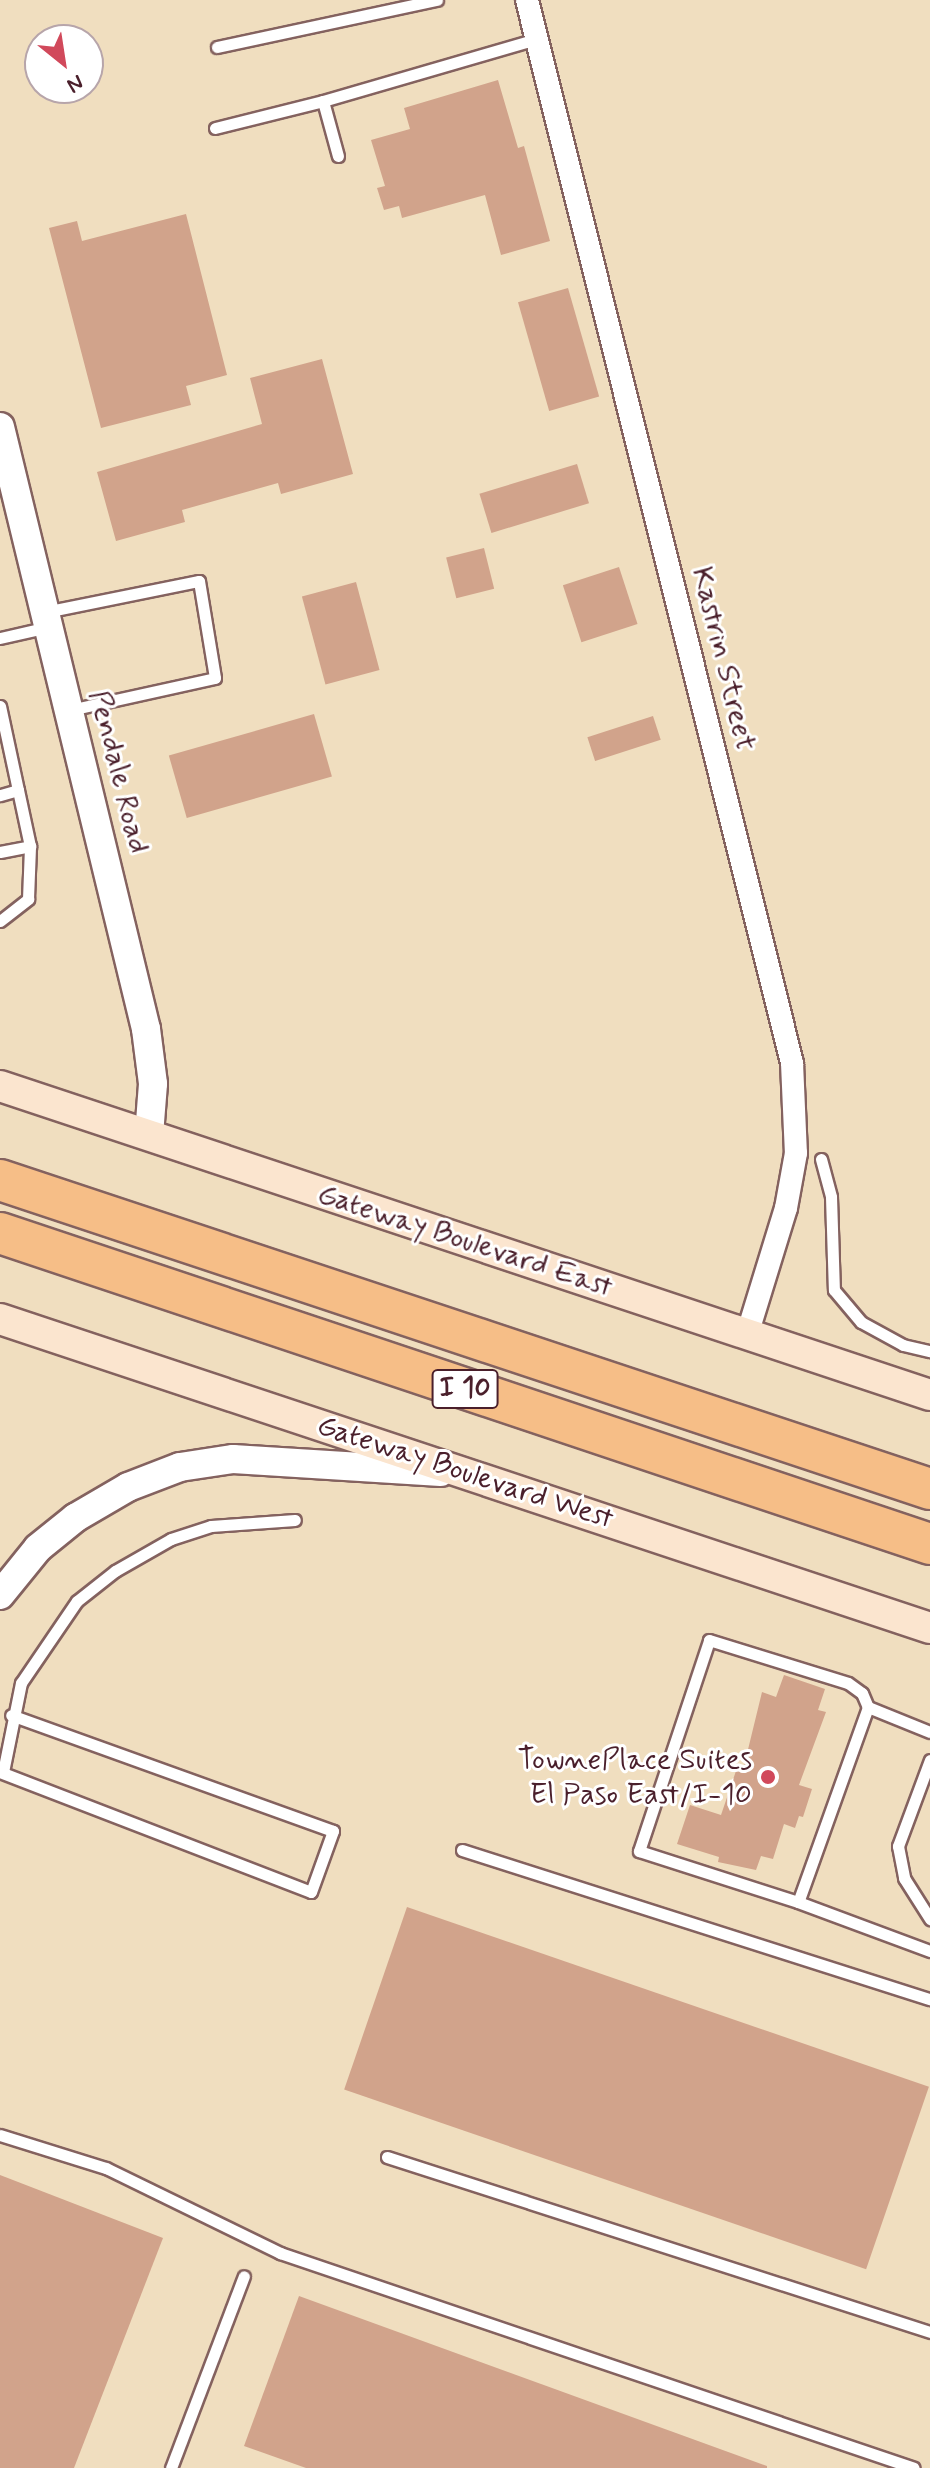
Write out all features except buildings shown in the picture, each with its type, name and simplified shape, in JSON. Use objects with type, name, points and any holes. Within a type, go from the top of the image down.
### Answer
[{"type":"highway","name":"I 10","points":[[0,1180],[930,1489]]},
{"type":"highway","name":"I 10","points":[[0,1233],[930,1544]]},
{"type":"main road","name":"Gateway Boulevard East","points":[[0,1086],[930,1395]]},
{"type":"main road","name":"Gateway Boulevard West","points":[[0,1319],[930,1628]]},
{"type":"street","name":"Kastrin Street","points":[[527,0],[792,1063],[796,1153],[786,1208],[747,1335]]},
{"type":"street","name":"Pendale Road","points":[[0,427],[146,1029],[153,1084],[149,1135]]},
{"type":"street","points":[[0,1595],[38,1548],[75,1518],[128,1487],[180,1467],[233,1459],[464,1473]]},
{"type":"lane","points":[[217,47],[437,0]]},
{"type":"lane","points":[[215,128],[323,101],[537,39]]},
{"type":"lane","points":[[323,101],[338,156]]},
{"type":"lane","points":[[0,638],[47,619],[199,581],[215,678],[68,711]]},
{"type":"lane","points":[[0,706],[30,846],[28,899],[0,921]]},
{"type":"lane","points":[[0,795],[18,790]]},
{"type":"lane","points":[[0,852],[30,846]]},
{"type":"lane","points":[[821,1159],[831,1197],[834,1290],[861,1322],[903,1345],[930,1351]]},
{"type":"lane","points":[[11,1715],[333,1831],[311,1892],[2,1772],[11,1715],[21,1683],[48,1637],[77,1601],[115,1571],[171,1539],[211,1526],[295,1520]]},
{"type":"lane","points":[[798,1902],[868,1707],[862,1693],[848,1683],[709,1640],[639,1851],[798,1902],[930,1951]]},
{"type":"lane","points":[[868,1707],[930,1732]]},
{"type":"lane","points":[[930,1760],[902,1833],[900,1856],[904,1878],[930,1919]]},
{"type":"lane","points":[[462,1850],[930,1999]]},
{"type":"lane","points":[[0,2135],[106,2168],[280,2253],[914,2468]]},
{"type":"lane","points":[[387,2157],[930,2332]]},
{"type":"lane","points":[[171,2468],[244,2276]]},
{"type":"place","name":"TownePlace Suites El Paso East/I-10","points":[[768,1777]]}]
